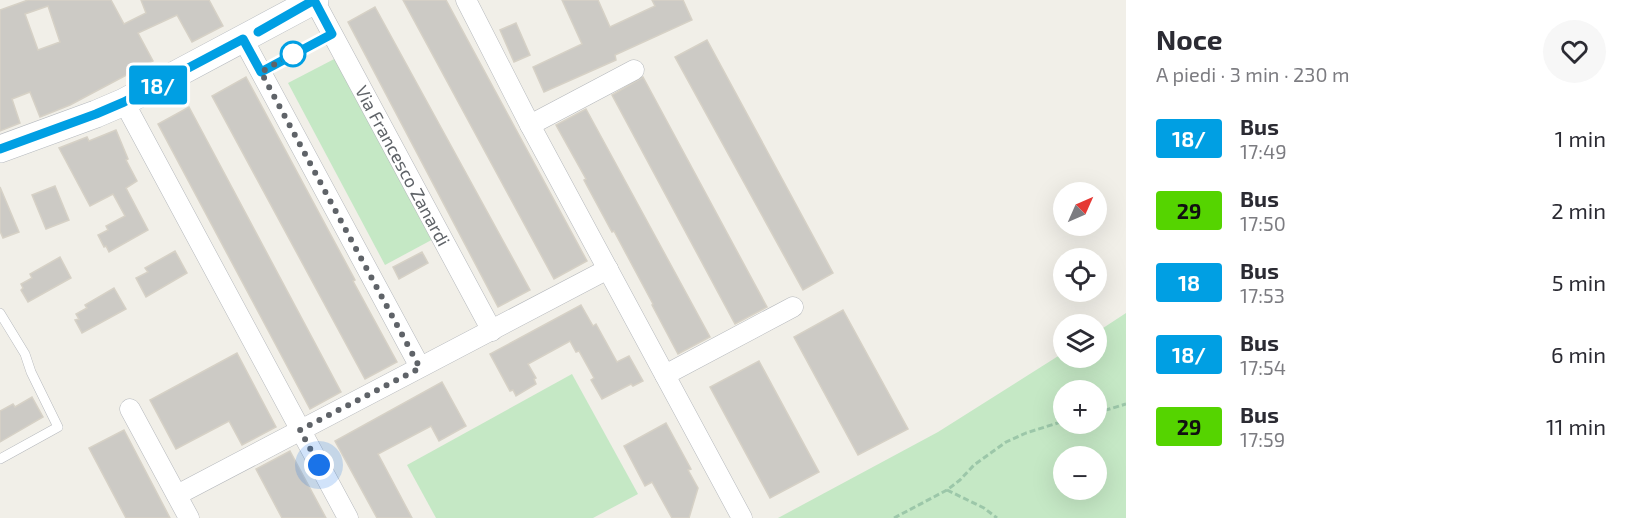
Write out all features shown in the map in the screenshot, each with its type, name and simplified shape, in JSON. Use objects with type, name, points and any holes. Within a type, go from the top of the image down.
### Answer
[{"type":"main road","name":"Via Francesco Zanardi","points":[[0,149],[124,102],[315,0]]},
{"type":"street","name":"Via Francesco Zanardi","points":[[315,0],[492,331]]},
{"type":"street","points":[[466,0],[530,125],[742,518]]},
{"type":"street","points":[[243,39],[420,368]]},
{"type":"street","points":[[530,125],[634,70]]},
{"type":"street","points":[[124,102],[348,518]]},
{"type":"street","points":[[177,495],[608,269]]},
{"type":"street","points":[[665,375],[793,307]]},
{"type":"street","points":[[130,409],[189,518]]},
{"type":"lane","points":[[261,72],[332,34]]},
{"type":"lane","points":[[0,313],[25,354],[31,372],[58,427],[0,459]]},
{"type":"path","points":[[1107,410],[1126,404]]},
{"type":"path","points":[[894,518],[947,490],[974,465],[1006,442],[1053,424]]},
{"type":"path","points":[[947,490],[984,508],[997,518]]},
{"type":"green space","points":[[340,56],[437,237],[385,265],[288,83]]},
{"type":"green space","points":[[1126,313],[1126,518],[778,518],[938,432],[1053,359],[1053,368],[1107,368],[1107,325]]},
{"type":"green space","points":[[572,374],[638,494],[593,518],[436,518],[407,465]]},
{"type":"building","points":[[28,0],[111,0],[124,24],[146,13],[141,0],[209,0],[223,26],[192,42],[177,15],[138,33],[153,61],[70,105],[40,117],[30,92],[12,99],[20,123],[0,131],[0,10]],"holes":[[[48,6],[60,42],[38,50],[25,14]]]},
{"type":"building","points":[[403,0],[446,0],[587,261],[554,279]]},
{"type":"building","points":[[562,0],[598,0],[610,27],[655,6],[652,0],[683,0],[692,20],[615,55],[616,60],[544,92],[533,67],[582,44]]},
{"type":"building","points":[[375,7],[530,290],[498,307],[348,22]]},
{"type":"building","points":[[516,23],[530,55],[514,62],[500,30]]},
{"type":"building","points":[[707,40],[833,273],[803,290],[675,57]]},
{"type":"building","points":[[246,77],[397,362],[365,379],[212,96]]},
{"type":"building","points":[[643,77],[767,307],[735,324],[612,95]]},
{"type":"building","points":[[189,107],[341,392],[310,409],[158,124]]},
{"type":"building","points":[[586,109],[710,337],[678,354],[556,125]]},
{"type":"building","points":[[116,130],[128,159],[126,160],[137,181],[126,188],[148,230],[109,252],[98,235],[108,230],[106,226],[125,216],[113,194],[90,206],[59,148],[87,137],[89,141]]},
{"type":"building","points":[[55,186],[69,220],[46,229],[32,195]]},
{"type":"building","points":[[0,187],[19,232],[3,238],[0,231]]},
{"type":"building","points":[[175,251],[187,273],[146,297],[136,278],[148,272],[145,268]]},
{"type":"building","points":[[422,252],[428,263],[399,279],[393,267]]},
{"type":"building","points":[[60,257],[71,278],[28,302],[21,290],[23,288],[21,284],[32,278],[30,274]]},
{"type":"building","points":[[114,288],[126,309],[82,333],[75,320],[79,319],[76,314],[87,308],[85,305]]},
{"type":"building","points":[[581,305],[593,326],[596,324],[617,362],[629,356],[643,381],[633,386],[631,384],[602,399],[591,380],[594,378],[579,351],[576,352],[570,341],[528,364],[536,378],[534,379],[536,384],[516,396],[513,390],[510,391],[490,354]]},
{"type":"building","points":[[843,310],[908,429],[858,455],[794,337]]},
{"type":"building","points":[[237,353],[276,427],[242,445],[229,421],[176,449],[150,400]]},
{"type":"building","points":[[759,361],[819,472],[770,498],[710,387]]},
{"type":"building","points":[[442,382],[466,426],[439,441],[431,426],[378,454],[412,518],[377,518],[335,441]]},
{"type":"building","points":[[32,397],[43,417],[0,442],[0,411],[13,404],[15,407]]},
{"type":"building","points":[[666,423],[691,469],[688,470],[698,488],[689,518],[672,518],[652,482],[645,486],[624,446]]},
{"type":"building","points":[[124,430],[170,518],[126,518],[89,448]]},
{"type":"building","points":[[290,451],[326,518],[282,518],[256,469]]},
{"type":"bus line","name":"18/","points":[[0,149],[124,102],[243,39],[261,72],[332,34],[314,0],[258,32]]},
{"type":"route","points":[[293,54],[261,72],[420,368],[300,430],[319,465]]}]
